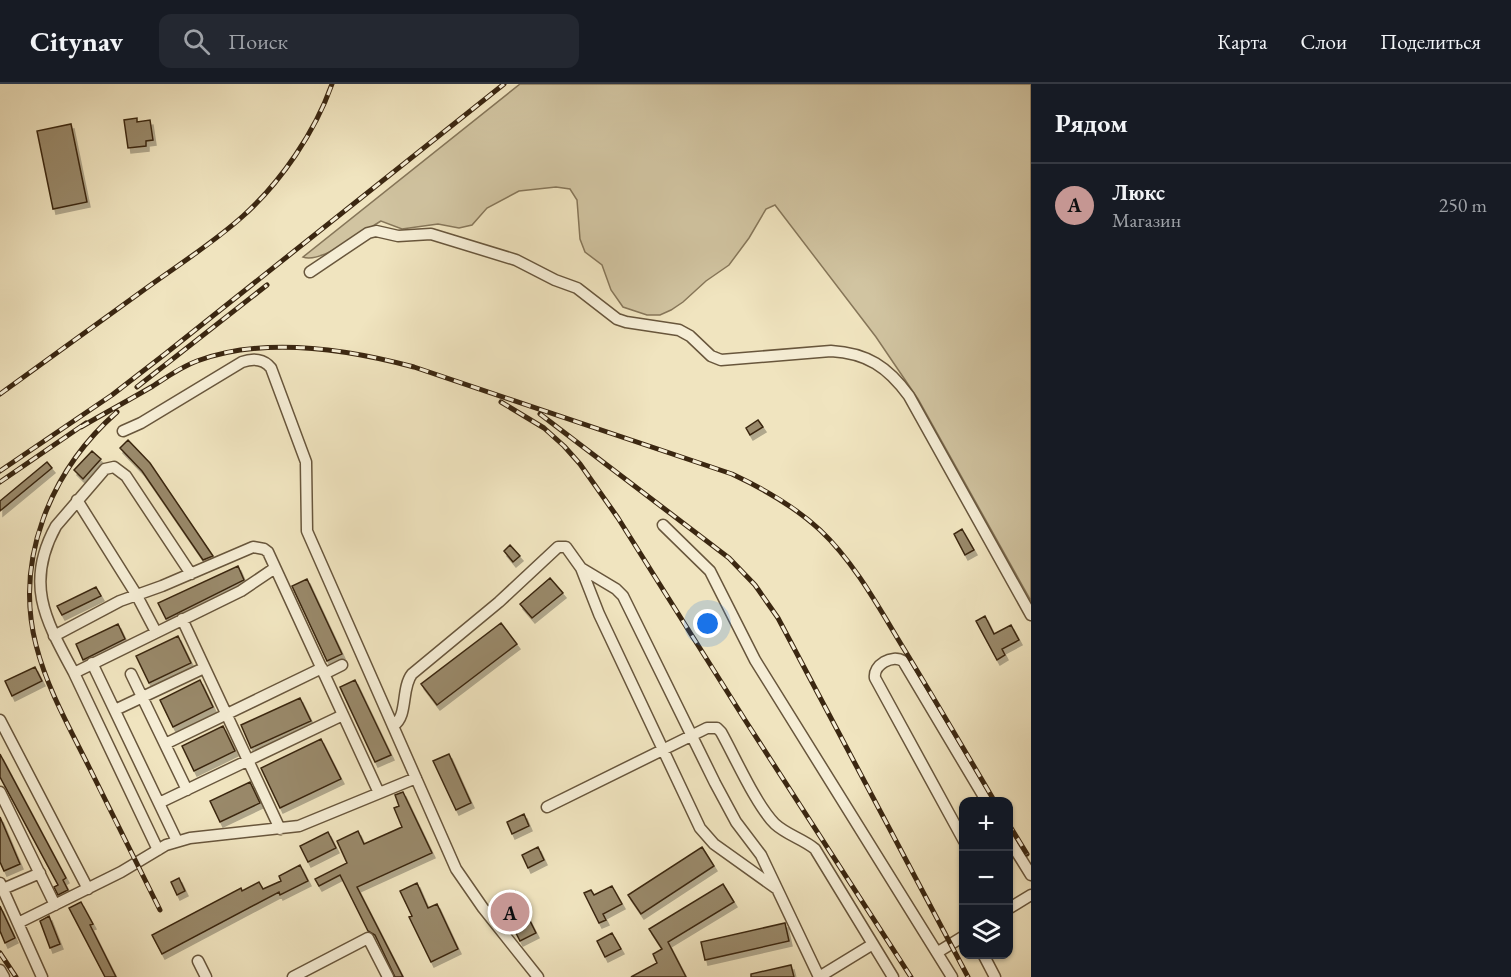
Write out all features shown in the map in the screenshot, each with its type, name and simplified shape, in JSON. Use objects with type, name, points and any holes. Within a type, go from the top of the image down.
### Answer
[{"type":"street","points":[[310,272],[368,233],[376,231],[398,236],[431,234],[526,264],[555,280],[577,288],[617,319],[679,330],[690,336],[711,356],[721,360],[831,351],[872,361],[885,368],[896,378],[909,396],[1031,615]]},
{"type":"street","points":[[123,430],[141,423],[242,362],[253,359],[268,364],[275,375],[306,462],[307,531],[456,869],[483,908],[538,977]]},
{"type":"street","points":[[158,850],[46,618],[41,598],[43,560],[56,526],[105,469],[114,467],[126,476],[191,574]]},
{"type":"street","points":[[77,500],[136,594],[156,632]]},
{"type":"street","points":[[663,525],[717,582],[754,660],[952,977]]},
{"type":"street","points":[[394,725],[399,721],[406,685],[412,674],[499,602],[558,548],[564,546],[581,568],[599,614],[692,814],[707,837],[777,889]]},
{"type":"street","points":[[54,636],[136,594],[254,547],[264,549],[275,568],[379,793]]},
{"type":"street","points":[[74,673],[241,591],[275,568]]},
{"type":"street","points":[[581,568],[616,589],[623,596],[736,822],[761,855],[819,977],[873,944]]},
{"type":"street","points":[[182,619],[280,829]]},
{"type":"street","points":[[959,834],[875,678],[874,673],[878,667],[892,659],[897,658],[903,661],[985,797]]},
{"type":"street","points":[[93,663],[177,841]]},
{"type":"street","points":[[165,744],[226,714],[323,671],[342,665]]},
{"type":"street","points":[[115,710],[204,668]]},
{"type":"street","points":[[131,674],[187,790]]},
{"type":"street","points":[[159,803],[344,716]]},
{"type":"street","points":[[0,720],[88,889]]},
{"type":"street","points":[[547,807],[691,735],[712,727],[721,732],[765,811],[786,833],[814,849],[893,977]]},
{"type":"street","points":[[18,923],[137,864],[177,841],[299,826],[416,778]]},
{"type":"street","points":[[0,792],[55,905]]},
{"type":"street","points":[[1013,846],[1031,875]]},
{"type":"street","points":[[40,873],[2,886],[42,977]]},
{"type":"street","points":[[1013,906],[1031,895]]},
{"type":"street","points":[[293,977],[368,938],[388,977]]},
{"type":"street","points":[[938,952],[959,939]]},
{"type":"street","points":[[986,959],[995,977]]},
{"type":"street","points":[[198,961],[205,976]]},
{"type":"street","points":[[0,970],[4,977]]},
{"type":"shaded area","points":[[520,84],[1031,84],[1031,601],[918,399],[876,337],[775,205],[766,209],[749,238],[729,265],[706,281],[683,302],[660,315],[647,315],[623,307],[611,290],[602,265],[585,252],[580,239],[577,200],[570,189],[556,187],[519,191],[487,208],[472,225],[459,228],[438,224],[402,229],[381,221],[331,251],[311,258],[303,257]]},
{"type":"building","points":[[137,118],[137,122],[150,120],[153,140],[146,141],[146,146],[128,148],[124,120]]},
{"type":"building","points":[[71,124],[87,202],[53,209],[37,131]]},
{"type":"building","points":[[758,420],[763,427],[750,435],[746,428]]},
{"type":"building","points":[[128,440],[150,463],[213,556],[203,560],[142,471],[120,448]]},
{"type":"building","points":[[92,451],[101,459],[83,479],[74,470]]},
{"type":"building","points":[[47,462],[52,468],[0,511],[0,501]]},
{"type":"building","points":[[962,529],[974,550],[965,555],[954,534]]},
{"type":"building","points":[[510,545],[520,556],[513,562],[504,551]]},
{"type":"building","points":[[238,566],[244,580],[166,619],[158,603]]},
{"type":"building","points":[[550,578],[563,593],[532,618],[520,604]]},
{"type":"building","points":[[307,579],[342,654],[327,661],[292,586]]},
{"type":"building","points":[[96,587],[101,596],[62,615],[57,606]]},
{"type":"building","points":[[985,616],[994,634],[1011,625],[1019,640],[1002,649],[1005,655],[997,660],[976,621]]},
{"type":"building","points":[[501,623],[517,644],[437,705],[421,684]]},
{"type":"building","points":[[118,624],[125,639],[83,660],[76,644]]},
{"type":"building","points":[[178,636],[191,663],[149,683],[136,656]]},
{"type":"building","points":[[35,667],[42,681],[12,696],[5,681]]},
{"type":"building","points":[[200,680],[213,707],[173,727],[160,700]]},
{"type":"building","points":[[355,680],[391,755],[375,762],[340,687]]},
{"type":"building","points":[[300,698],[311,721],[251,748],[241,725]]},
{"type":"building","points":[[223,726],[235,751],[194,771],[182,746]]},
{"type":"building","points":[[321,739],[341,779],[280,808],[261,768]]},
{"type":"building","points":[[0,754],[66,878],[63,880],[68,890],[58,895],[54,887],[58,885],[0,777]]},
{"type":"building","points":[[449,754],[471,803],[456,810],[433,761]]},
{"type":"building","points":[[250,782],[260,803],[220,822],[210,801]]},
{"type":"building","points":[[403,792],[432,853],[357,887],[403,977],[395,977],[375,935],[368,931],[340,875],[319,886],[315,879],[347,863],[337,841],[358,831],[364,844],[402,827],[394,808],[399,806],[395,795]]},
{"type":"building","points":[[524,814],[529,826],[512,834],[507,822]]},
{"type":"building","points":[[0,817],[20,864],[4,871],[0,862]]},
{"type":"building","points":[[328,832],[336,848],[308,862],[300,846]]},
{"type":"building","points":[[538,847],[544,860],[528,868],[522,855]]},
{"type":"building","points":[[702,847],[714,866],[641,914],[628,895]]},
{"type":"building","points":[[300,865],[308,881],[280,895],[279,892],[162,954],[152,935],[241,888],[242,891],[259,882],[263,889],[281,881],[279,876]]},
{"type":"building","points":[[179,878],[185,891],[177,895],[171,882]]},
{"type":"building","points":[[417,883],[428,908],[437,904],[458,949],[431,962],[409,917],[412,916],[400,891]]},
{"type":"building","points":[[723,884],[734,902],[668,942],[686,977],[631,977],[657,963],[653,954],[662,949],[649,929]]},
{"type":"building","points":[[612,886],[622,904],[603,914],[606,920],[599,923],[584,893],[591,890],[594,895]]},
{"type":"building","points":[[515,891],[536,933],[520,941],[499,899]]},
{"type":"building","points":[[81,902],[116,977],[105,977],[69,908]]},
{"type":"building","points":[[0,906],[15,938],[5,943],[0,931]]},
{"type":"building","points":[[49,916],[60,944],[50,948],[40,921]]},
{"type":"building","points":[[785,923],[789,941],[705,960],[701,942]]},
{"type":"building","points":[[612,933],[621,949],[605,957],[597,941]]},
{"type":"building","points":[[791,965],[794,977],[751,977],[751,974]]},
{"type":"railway","points":[[0,394],[206,246],[257,203],[271,188],[306,138],[332,84]]},
{"type":"railway","points":[[0,471],[112,395],[504,84]]},
{"type":"railway","points":[[137,387],[267,285]]},
{"type":"railway","points":[[81,427],[197,361],[223,353],[250,349],[306,348],[361,355],[414,367],[732,474],[800,513],[833,543],[876,602],[992,797]]},
{"type":"railway","points":[[501,402],[544,428],[580,464],[618,518],[911,977]]},
{"type":"railway","points":[[117,412],[73,461],[44,518],[35,549],[30,580],[30,613],[36,645],[52,692],[160,910]]},
{"type":"railway","points":[[540,414],[729,558],[755,585],[778,618],[968,977]]},
{"type":"railway","points":[[0,482],[86,423]]},
{"type":"railway","points":[[1013,831],[1027,854]]},
{"type":"railway","points":[[0,953],[16,977]]},
{"type":"place","name":"Люкс","points":[[510,912]]}]
